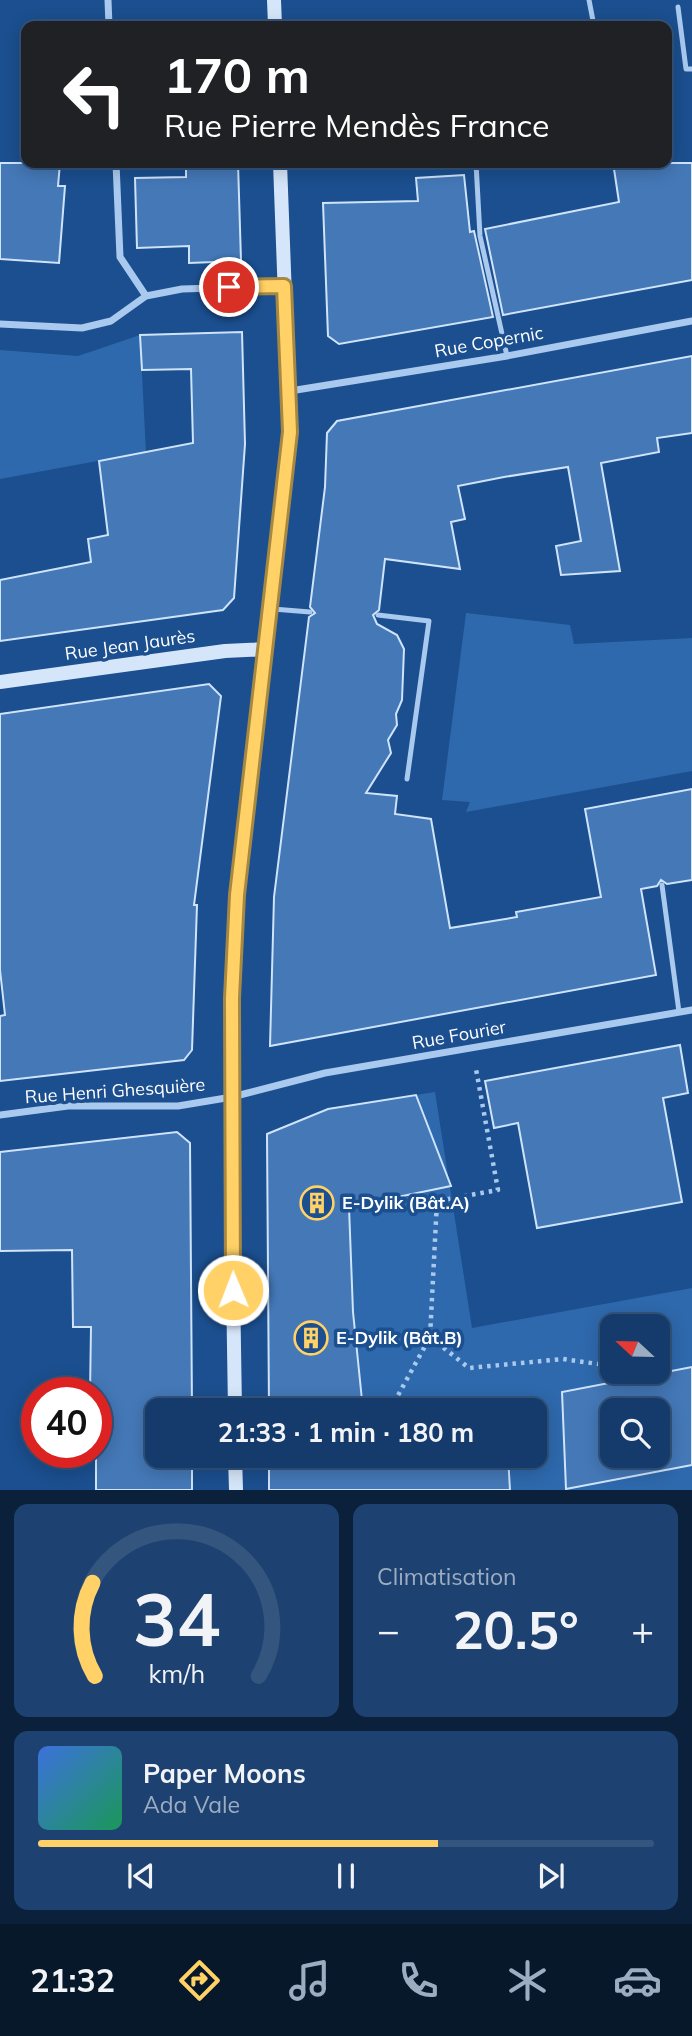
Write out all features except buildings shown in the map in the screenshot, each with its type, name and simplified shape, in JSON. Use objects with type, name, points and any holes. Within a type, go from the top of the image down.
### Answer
[{"type":"street","points":[[108,0],[109,21]]},
{"type":"street","points":[[274,0],[275,21]]},
{"type":"street","points":[[116,168],[120,257],[146,296]]},
{"type":"street","points":[[234,1398],[232,998],[237,895],[290,432],[279,168]]},
{"type":"street","points":[[0,324],[82,328],[111,321],[146,296],[181,289],[284,286]]},
{"type":"street","name":"Rue Copernic","points":[[290,391],[507,356],[692,321]]},
{"type":"street","name":"Rue Jean Jaurès","points":[[0,682],[225,651],[265,649]]},
{"type":"street","name":"Rue Fourier","points":[[232,1097],[314,1076],[692,1010]]},
{"type":"street","name":"Rue Henri Ghesquière","points":[[0,1115],[68,1106],[178,1106],[232,1097]]},
{"type":"street","points":[[235,1468],[236,1490]]},
{"type":"lane","points":[[589,0],[593,21]]},
{"type":"lane","points":[[678,7],[686,69],[692,69]]},
{"type":"lane","points":[[475,168],[480,236],[507,356]]},
{"type":"lane","points":[[270,609],[310,612]]},
{"type":"lane","points":[[378,615],[429,621],[407,779]]},
{"type":"lane","points":[[662,886],[679,1012]]},
{"type":"path","points":[[397,1398],[430,1337],[437,1201],[498,1190],[472,1048]]},
{"type":"path","points":[[430,1337],[469,1368],[564,1359],[600,1364]]},
{"type":"shaded area","points":[[140,335],[146,452],[0,479],[0,350],[78,356]]},
{"type":"shaded area","points":[[466,613],[570,625],[574,644],[692,638],[692,771],[466,812],[470,802],[442,800]]},
{"type":"shaded area","points":[[435,1092],[449,1179],[416,1095]]},
{"type":"shaded area","points":[[450,1185],[472,1328],[692,1288],[692,1367],[670,1371],[670,1314],[600,1314],[600,1384],[607,1384],[562,1393],[566,1489],[692,1465],[692,1490],[510,1490],[509,1468],[547,1468],[547,1398],[362,1398],[353,1312],[349,1207]]},
{"type":"place","name":"E-Dylik (Bât.A)","points":[[317,1203]]},
{"type":"place","name":"E-Dylik (Bât.B)","points":[[311,1338]]},
{"type":"route","points":[[229,287],[284,286],[290,391],[290,432],[237,895],[232,998],[233,1290]]}]
